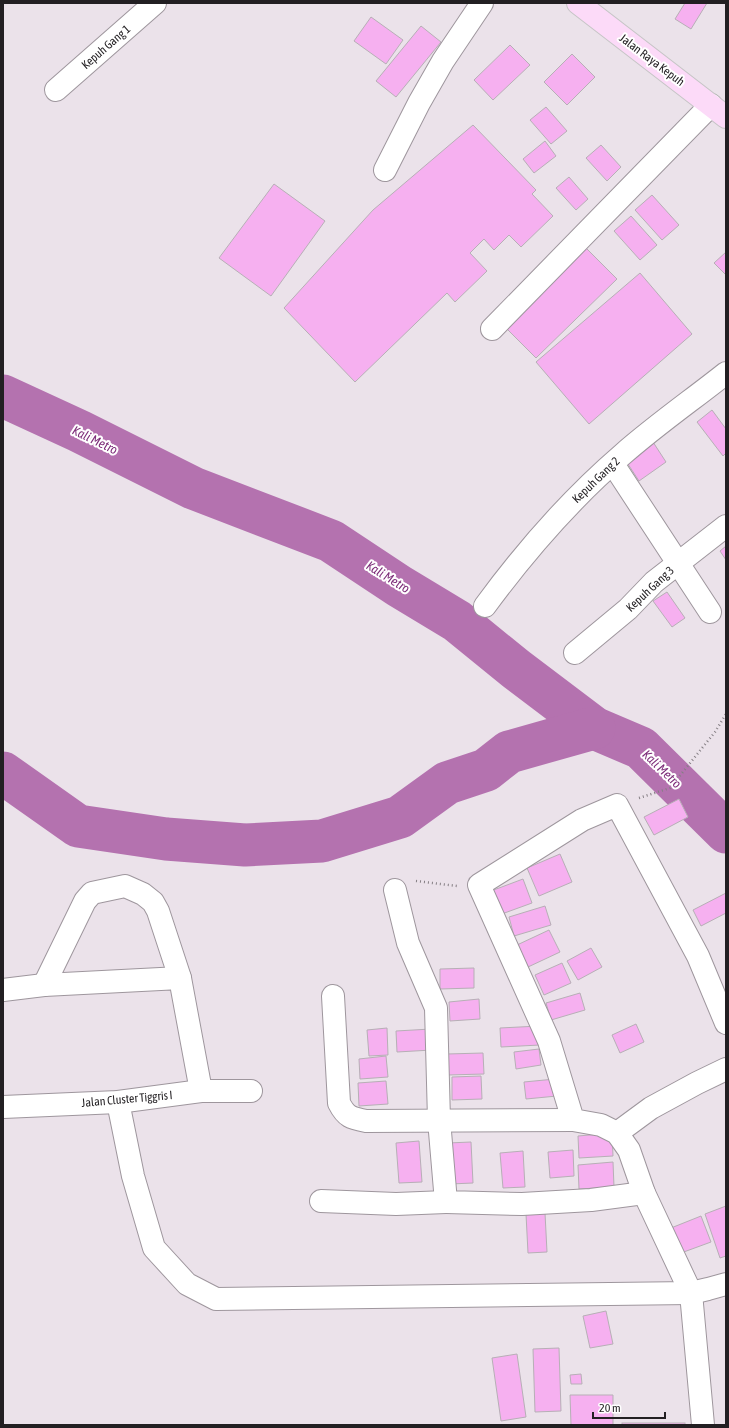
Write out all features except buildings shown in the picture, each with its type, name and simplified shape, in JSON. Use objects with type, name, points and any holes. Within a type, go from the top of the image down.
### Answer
[{"type":"main road","name":"Jalan Raya Kepuh","points":[[578,3],[719,111]]},
{"type":"street","name":"Kepuh Gang 1","points":[[56,90],[155,3]]},
{"type":"street","points":[[385,170],[439,67],[482,3]]},
{"type":"street","points":[[492,329],[719,111]]},
{"type":"street","name":"Kepuh Gang 2","points":[[485,606],[523,559],[575,500],[634,445],[726,373]]},
{"type":"street","points":[[613,464],[679,562],[710,612]]},
{"type":"street","name":"Kepuh Gang 3","points":[[575,653],[628,609],[654,582],[726,526]]},
{"type":"street","points":[[573,1120],[549,1041],[479,885],[582,820],[617,806],[698,956],[726,1023]]},
{"type":"street","points":[[44,985],[85,900],[92,893],[125,886],[143,894],[152,902],[158,911],[180,978],[201,1091]]},
{"type":"street","points":[[395,890],[408,943],[436,1008],[439,1120],[446,1202]]},
{"type":"street","points":[[3,990],[44,985],[180,978]]},
{"type":"street","points":[[332,996],[339,1103],[344,1113],[354,1119],[366,1121],[573,1120],[601,1125],[617,1133],[629,1150],[644,1193],[691,1293],[703,1425]]},
{"type":"street","points":[[617,1133],[651,1108],[726,1069]]},
{"type":"street","name":"Jalan Cluster Tiggris I","points":[[3,1107],[118,1102],[201,1091],[251,1091]]},
{"type":"street","points":[[118,1102],[133,1176],[154,1248],[187,1284],[216,1299],[691,1293],[708,1290],[726,1284]]},
{"type":"street","points":[[321,1202],[396,1204],[446,1202],[522,1204],[591,1200],[644,1193]]},
{"type":"path","points":[[617,806],[670,788],[715,732],[726,714]]},
{"type":"path","points":[[395,890],[398,884],[405,879],[457,886],[479,885]]},
{"type":"waterway","name":"Kali Metro","points":[[3,396],[79,431],[193,488],[331,541],[399,586],[457,621],[516,669],[594,728],[641,748],[726,832]]},
{"type":"waterway","points":[[3,773],[78,826],[166,839],[245,845],[322,841],[400,817],[447,783],[486,770],[509,752],[594,728]]}]
